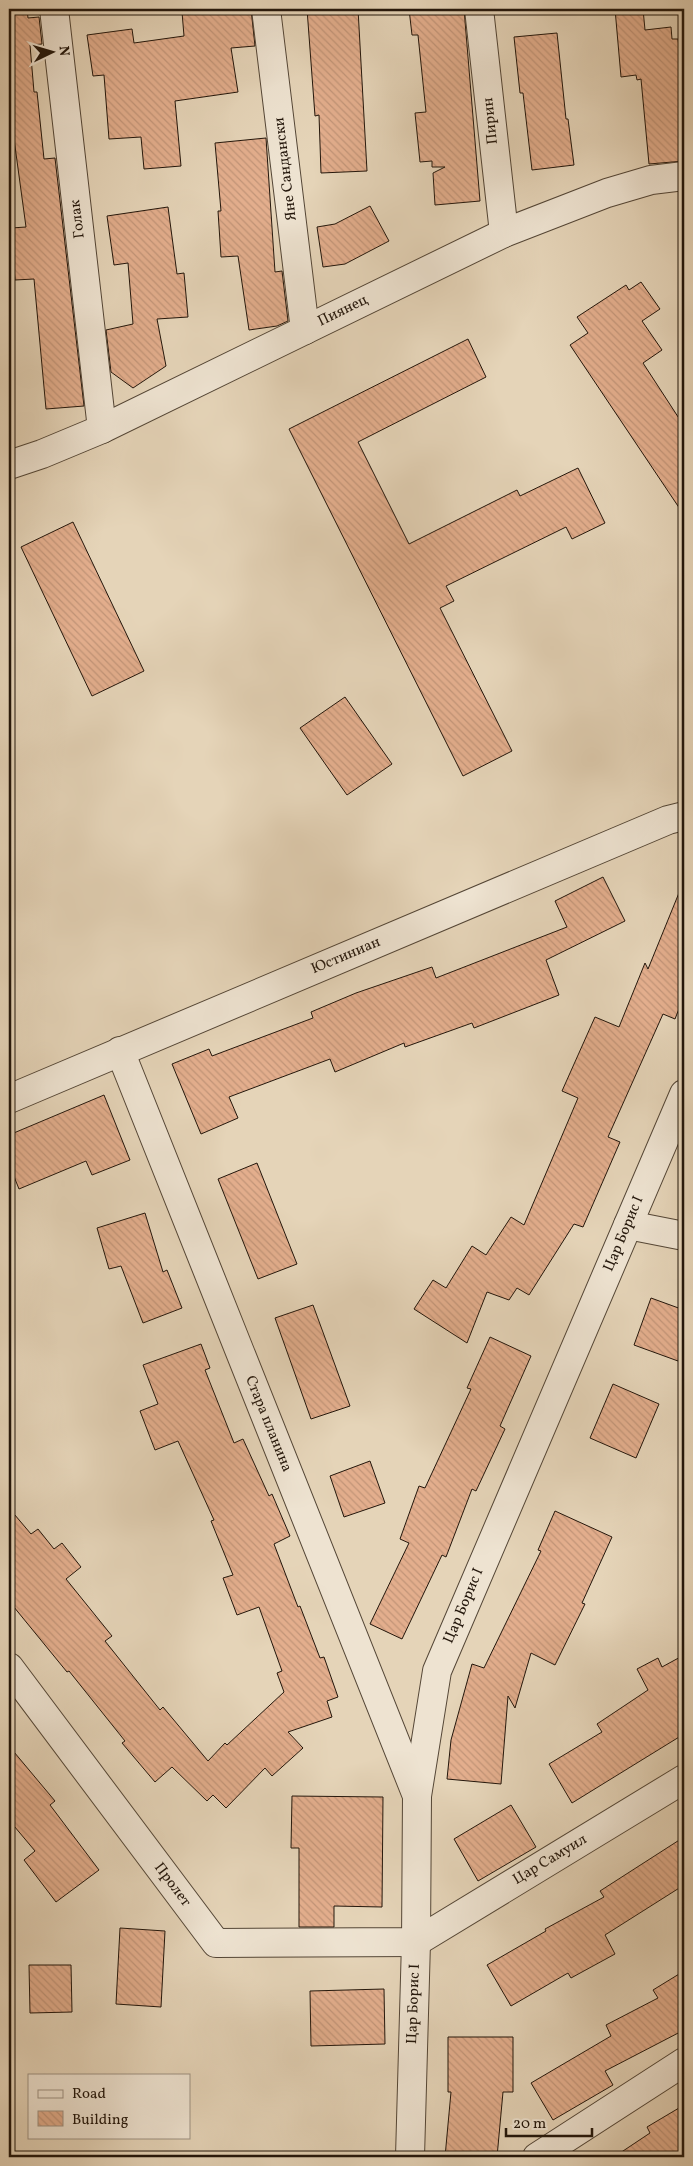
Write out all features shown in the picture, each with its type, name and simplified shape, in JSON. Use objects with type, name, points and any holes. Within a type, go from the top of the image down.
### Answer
[{"type":"street","name":"Голак","points":[[54,9],[102,428]]},
{"type":"street","name":"Яне Сандански","points":[[266,9],[305,330]]},
{"type":"street","name":"Пирин","points":[[478,9],[504,233]]},
{"type":"street","name":"Пиянец","points":[[9,465],[42,454],[102,428],[504,233],[607,193],[651,180],[684,176]]},
{"type":"street","name":"Юстиниан","points":[[9,1099],[668,820],[684,816]]},
{"type":"street","name":"Стара планина","points":[[120,1051],[417,1796]]},
{"type":"street","name":"Цар Борис I","points":[[410,2157],[416,1942],[417,1796],[437,1671],[684,1094]]},
{"type":"street","points":[[628,1226],[684,1236]]},
{"type":"street","name":"Пролет","points":[[9,1667],[216,1943],[416,1942]]},
{"type":"street","name":"Цар Самуил","points":[[416,1942],[684,1778]]},
{"type":"street","points":[[537,2157],[684,2062]]},
{"type":"building","points":[[9,9],[27,9],[28,18],[39,17],[42,44],[30,45],[34,92],[37,92],[44,159],[55,158],[84,406],[46,409],[34,279],[15,280],[11,228],[26,227],[14,139],[9,139]]},
{"type":"building","points":[[251,9],[255,46],[231,48],[238,92],[175,101],[181,166],[144,169],[141,137],[109,139],[104,75],[93,76],[87,35],[132,29],[134,43],[184,36],[182,12]]},
{"type":"building","points":[[307,9],[358,9],[367,171],[321,173],[319,115],[315,116]]},
{"type":"building","points":[[409,9],[464,9],[480,201],[435,205],[433,173],[445,167],[432,167],[432,161],[420,162],[415,113],[426,112],[418,35],[412,35]]},
{"type":"building","points":[[615,9],[643,9],[645,30],[671,27],[672,39],[678,39],[682,75],[679,75],[684,122],[684,161],[649,164],[641,79],[637,80],[636,75],[621,77]]},
{"type":"building","points":[[557,33],[566,119],[568,119],[574,165],[532,170],[523,93],[520,93],[514,37]]},
{"type":"building","points":[[266,138],[275,272],[282,271],[288,321],[277,326],[249,330],[238,256],[221,257],[218,211],[221,211],[215,143]]},
{"type":"building","points":[[370,206],[389,241],[345,264],[323,267],[317,227],[335,224]]},
{"type":"building","points":[[168,207],[177,274],[184,273],[188,317],[157,319],[166,366],[133,388],[111,372],[106,330],[133,324],[128,263],[114,265],[107,216]]},
{"type":"building","points":[[641,282],[660,309],[642,321],[662,350],[643,363],[684,426],[684,515],[570,345],[588,333],[577,317],[626,285],[629,290]]},
{"type":"building","points":[[468,339],[486,377],[358,442],[409,544],[517,490],[520,496],[578,468],[605,523],[572,539],[566,527],[446,586],[454,601],[440,608],[512,751],[463,776],[289,429]]},
{"type":"building","points":[[73,522],[144,671],[92,696],[21,547]]},
{"type":"building","points":[[345,697],[392,764],[347,795],[300,728]]},
{"type":"building","points":[[603,877],[625,921],[546,960],[559,995],[474,1028],[472,1023],[405,1047],[404,1043],[335,1072],[330,1059],[229,1097],[238,1118],[201,1134],[172,1064],[209,1049],[212,1056],[313,1018],[311,1012],[356,993],[432,967],[436,978],[567,927],[555,901]]},
{"type":"building","points":[[683,883],[684,996],[675,1019],[663,1014],[608,1137],[620,1142],[583,1227],[574,1224],[529,1295],[517,1288],[509,1300],[487,1292],[467,1343],[414,1309],[433,1280],[446,1288],[472,1246],[486,1255],[511,1217],[524,1225],[578,1098],[562,1091],[595,1017],[619,1027],[645,963],[648,969]]},
{"type":"building","points":[[104,1095],[130,1160],[92,1175],[86,1161],[19,1189],[9,1164],[9,1135]]},
{"type":"building","points":[[257,1163],[297,1264],[258,1279],[218,1179]]},
{"type":"building","points":[[145,1213],[163,1272],[167,1270],[182,1308],[143,1323],[121,1266],[109,1269],[97,1228]]},
{"type":"building","points":[[651,1298],[684,1310],[684,1343],[678,1361],[634,1345]]},
{"type":"building","points":[[313,1305],[350,1406],[311,1419],[275,1318]]},
{"type":"building","points":[[490,1337],[531,1356],[500,1426],[505,1429],[476,1491],[472,1489],[446,1557],[442,1555],[402,1639],[370,1624],[409,1543],[400,1539],[419,1486],[425,1488],[471,1389],[467,1388]]},
{"type":"building","points":[[201,1344],[210,1368],[205,1370],[234,1443],[243,1439],[269,1496],[272,1494],[290,1536],[274,1544],[320,1658],[324,1657],[338,1697],[327,1701],[332,1717],[288,1732],[303,1748],[272,1776],[265,1768],[226,1808],[213,1795],[207,1801],[172,1767],[155,1782],[122,1743],[125,1741],[69,1671],[67,1672],[9,1601],[9,1508],[31,1534],[38,1529],[54,1549],[62,1543],[81,1567],[66,1579],[112,1636],[105,1641],[160,1710],[163,1707],[208,1761],[225,1743],[227,1745],[284,1692],[277,1673],[282,1671],[259,1607],[237,1615],[223,1578],[233,1575],[211,1521],[214,1520],[178,1441],[155,1450],[140,1411],[158,1404],[143,1365]]},
{"type":"building","points":[[613,1384],[659,1404],[636,1458],[590,1438]]},
{"type":"building","points":[[370,1461],[385,1503],[344,1517],[330,1476]]},
{"type":"building","points":[[555,1511],[612,1537],[582,1603],[585,1604],[555,1665],[531,1653],[515,1708],[508,1696],[501,1784],[447,1779],[451,1740],[472,1664],[484,1668],[541,1551],[538,1550]]},
{"type":"building","points":[[684,1655],[684,1734],[572,1803],[549,1764],[602,1732],[597,1724],[648,1690],[637,1669],[658,1658],[662,1667]]},
{"type":"building","points":[[9,1746],[55,1801],[50,1805],[99,1870],[56,1902],[24,1860],[35,1851],[9,1820]]},
{"type":"building","points":[[292,1796],[383,1797],[382,1907],[334,1906],[334,1927],[299,1927],[299,1848],[291,1848]]},
{"type":"building","points":[[511,1805],[536,1847],[478,1881],[454,1839]]},
{"type":"building","points":[[684,1837],[684,1885],[605,1935],[615,1954],[571,1978],[568,1973],[511,2006],[487,1965],[546,1931],[545,1929],[604,1897],[600,1891]]},
{"type":"building","points":[[120,1928],[165,1931],[161,2007],[116,2004]]},
{"type":"building","points":[[29,1965],[71,1965],[72,2012],[30,2013]]},
{"type":"building","points":[[684,1971],[684,2030],[605,2071],[613,2085],[553,2120],[531,2083],[611,2036],[606,2025],[658,1998],[653,1990]]},
{"type":"building","points":[[384,1989],[385,2044],[311,2046],[310,1991]]},
{"type":"building","points":[[448,2037],[513,2037],[513,2092],[503,2092],[497,2157],[445,2157],[451,2092],[448,2092]]},
{"type":"building","points":[[684,2105],[684,2157],[614,2157],[650,2133],[647,2127]]}]
